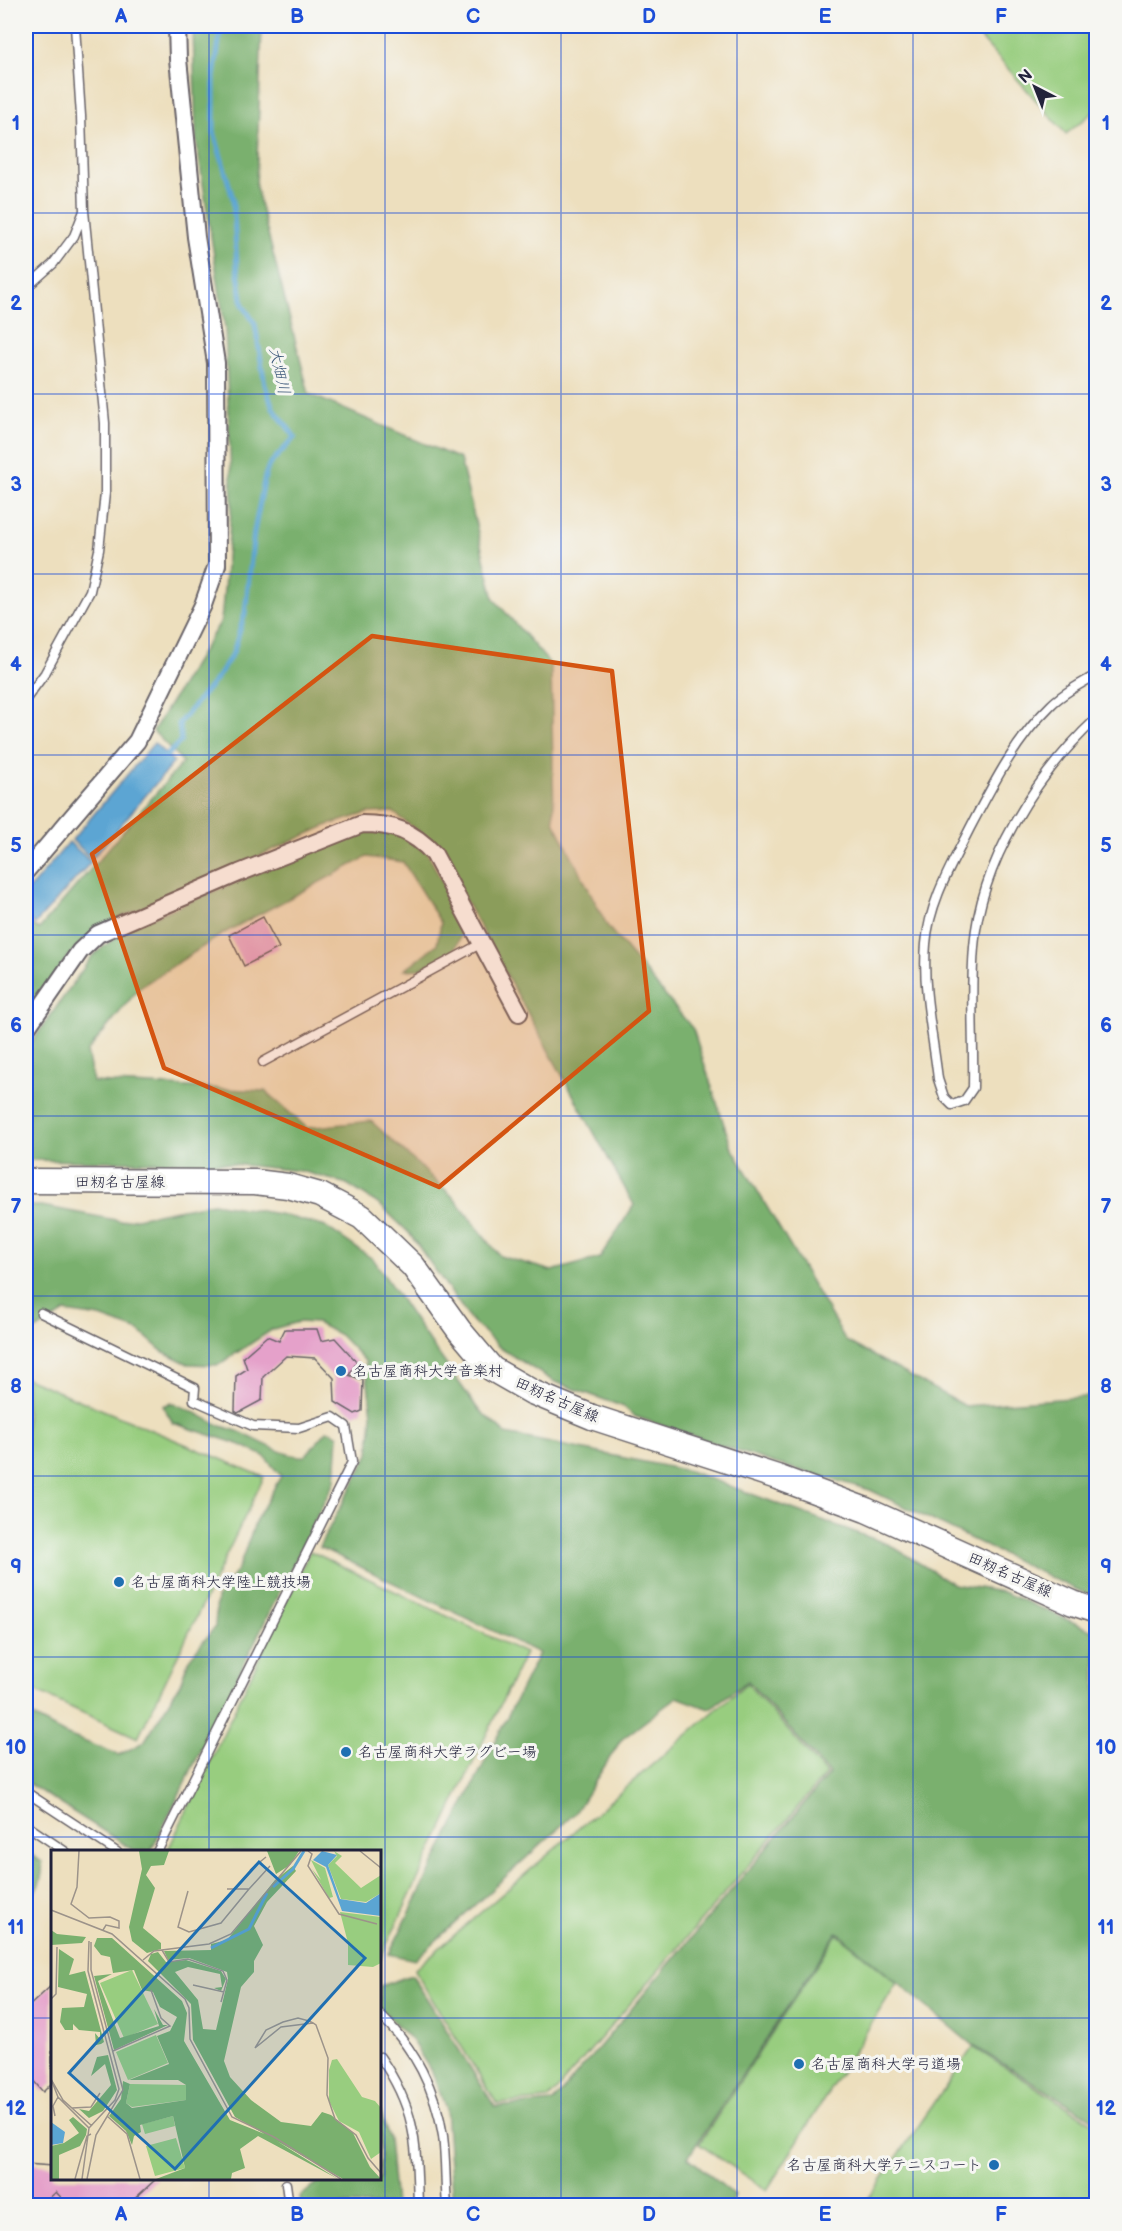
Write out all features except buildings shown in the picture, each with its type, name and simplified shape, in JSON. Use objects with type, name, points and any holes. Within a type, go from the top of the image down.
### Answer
[{"type":"main road","name":"田籾名古屋線","points":[[26,1181],[255,1182],[288,1186],[320,1195],[362,1217],[413,1266],[459,1330],[492,1369],[532,1392],[592,1417],[777,1477],[866,1510],[1073,1603],[1096,1611]]},
{"type":"street","points":[[26,871],[137,741],[203,605],[218,565],[216,363],[196,237],[178,59],[177,26]]},
{"type":"street","points":[[26,1029],[81,951],[98,934],[239,873],[362,824],[382,824],[405,831],[421,840],[434,854],[519,1013]]},
{"type":"lane","points":[[26,699],[45,673],[90,591],[99,550],[105,493],[105,423],[84,211],[75,26]]},
{"type":"lane","points":[[26,288],[53,264],[74,236],[84,211]]},
{"type":"lane","points":[[1096,675],[1053,703],[1016,746],[945,877],[930,916],[925,973],[939,1080],[944,1096],[952,1105],[964,1101],[973,1088],[974,946],[985,888],[999,849],[1047,775],[1096,719]]},
{"type":"lane","points":[[263,1062],[482,943]]},
{"type":"lane","points":[[41,1312],[195,1388],[194,1400],[253,1426],[299,1428],[333,1417],[346,1426],[352,1462],[158,1850]]},
{"type":"lane","points":[[26,1792],[115,1850]]},
{"type":"lane","points":[[26,1825],[64,1850]]},
{"type":"lane","points":[[381,2017],[406,2044],[423,2072],[435,2102],[443,2136],[447,2205]]},
{"type":"lane","points":[[381,2059],[401,2092],[412,2124],[416,2144],[418,2205]]},
{"type":"lane","points":[[286,2184],[289,2205]]},
{"type":"highlighted area","points":[[372,636],[612,671],[649,1011],[439,1187],[164,1068],[92,854]]},
{"type":"green space","points":[[193,26],[262,26],[256,187],[309,394],[460,459],[494,599],[551,665],[554,821],[608,927],[693,1029],[731,1146],[846,1341],[965,1406],[1096,1396],[1096,1598],[870,1490],[774,1463],[634,1416],[624,1407],[553,1381],[500,1348],[470,1319],[409,1233],[380,1205],[347,1184],[301,1171],[222,1163],[26,1160],[26,1048],[92,956],[129,927],[356,832],[395,832],[427,852],[465,927],[454,950],[420,969],[404,970],[437,944],[441,923],[403,862],[367,857],[224,933],[140,987],[87,1052],[93,1082],[265,1091],[307,1128],[371,1121],[453,1197],[500,1256],[552,1271],[600,1258],[634,1205],[434,844],[393,812],[368,813],[328,825],[97,928],[67,958],[26,1013],[26,921],[39,929],[183,762],[153,731],[221,621],[232,502],[225,328],[196,138]]},
{"type":"green space","points":[[970,26],[1096,26],[1096,110],[1066,134]]},
{"type":"green space","points":[[213,1203],[279,1214],[326,1227],[374,1260],[478,1409],[506,1434],[689,1471],[890,1545],[953,1584],[1003,1592],[1096,1632],[1096,2121],[972,2045],[837,1932],[688,2157],[734,2195],[730,2205],[453,2205],[446,2109],[433,2074],[412,2041],[381,2009],[381,1986],[412,1975],[495,2107],[553,2102],[829,1774],[748,1681],[709,1709],[677,1697],[621,1740],[575,1813],[415,1960],[389,1954],[539,1653],[319,1547],[369,1454],[372,1414],[365,1361],[340,1335],[317,1323],[298,1322],[273,1329],[218,1365],[188,1364],[162,1351],[139,1331],[100,1317],[65,1312],[26,1336],[26,1206],[42,1206],[121,1221]]},
{"type":"green space","name":"名古屋商科大学陸上競技場","points":[[26,1378],[264,1477],[138,1738],[26,1687]]},
{"type":"green space","points":[[171,1403],[290,1455],[305,1456],[327,1431],[338,1436],[335,1480],[151,1850],[133,1850],[26,1782],[26,1713],[65,1734],[119,1755],[144,1742],[180,1684],[189,1659],[215,1627],[217,1598],[239,1567],[256,1520],[281,1476],[264,1456],[241,1445],[173,1423],[163,1406]]},
{"type":"green space","name":"名古屋商科大学ラグビー場","points":[[310,1551],[525,1653],[381,1957],[381,1850],[168,1850]]},
{"type":"green space","points":[[747,1683],[826,1774],[549,2099],[497,2104],[414,1970]]},
{"type":"green space","points":[[26,1851],[42,1862],[42,1874],[39,1885],[26,1905]]},
{"type":"green space","name":"名古屋商科大学弓道場","points":[[837,1934],[897,1983],[767,2190],[699,2144]]},
{"type":"green space","name":"名古屋商科大学テニスコート","points":[[973,2047],[1096,2125],[1096,2205],[864,2205]]},
{"type":"green space","points":[[381,2112],[389,2139],[395,2205],[301,2205],[300,2197],[321,2180],[381,2180]]},
{"type":"water","points":[[154,743],[174,762],[92,859],[72,840]]},
{"type":"water","points":[[69,842],[91,862],[35,924],[26,916],[26,893]]},
{"type":"waterway","name":"大畑川","points":[[166,756],[181,741],[179,723],[217,678],[233,653],[245,613],[254,532],[265,476],[269,465],[295,437],[273,408],[265,385],[255,324],[243,305],[237,267],[233,199],[214,132],[214,77],[221,26]]},
{"type":"place","name":"名古屋商科大学音楽村","points":[[341,1371]]},
{"type":"place","name":"名古屋商科大学陸上競技場","points":[[119,1582]]},
{"type":"place","name":"名古屋商科大学ラグビー場","points":[[346,1752]]},
{"type":"place","name":"名古屋商科大学弓道場","points":[[799,2064]]},
{"type":"place","name":"名古屋商科大学テニスコート","points":[[994,2165]]}]
